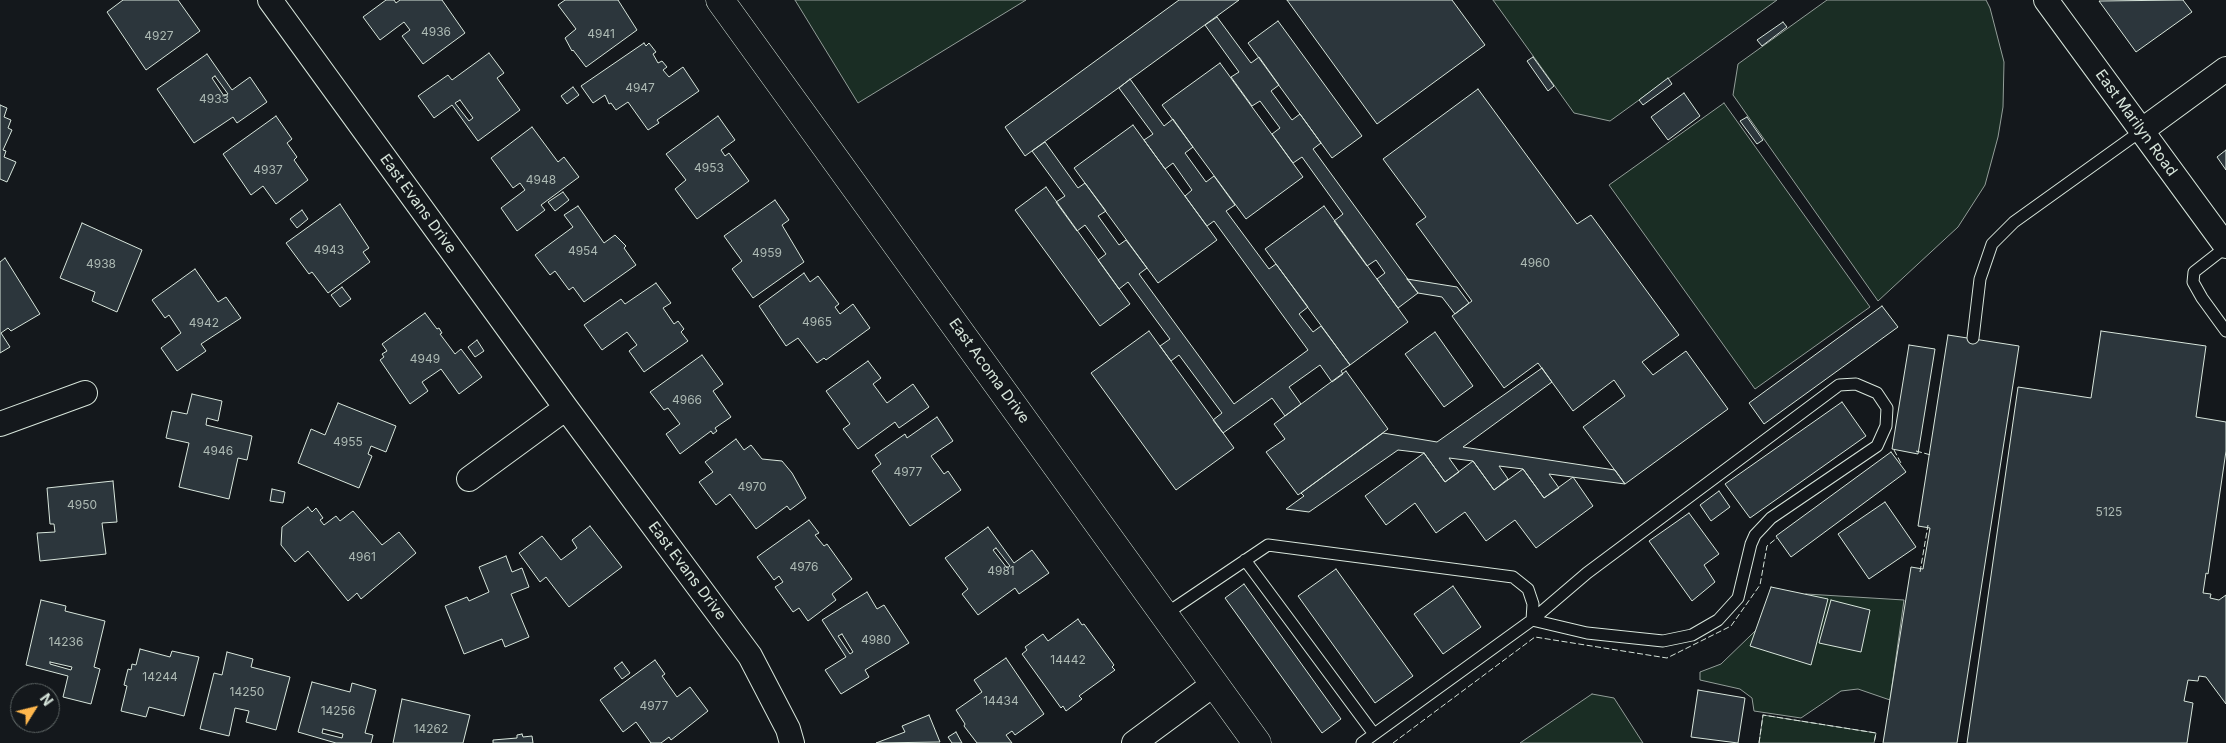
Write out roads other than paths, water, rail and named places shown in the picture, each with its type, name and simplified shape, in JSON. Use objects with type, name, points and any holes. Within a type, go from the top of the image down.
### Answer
[{"type":"street","name":"East Evans Drive","points":[[270,0],[566,408],[750,656],[788,729],[792,743]]},
{"type":"street","name":"East Acoma Drive","points":[[720,0],[1257,743]]},
{"type":"street","name":"East Marilyn Road","points":[[2046,0],[2226,247]]},
{"type":"street","points":[[2141,131],[2226,69]]},
{"type":"street","points":[[0,424],[85,393]]},
{"type":"street","points":[[469,479],[566,408]]},
{"type":"street","points":[[1134,743],[1214,684]]},
{"type":"lane","points":[[1973,338],[1980,279],[1992,244],[2014,222],[2141,131]]},
{"type":"lane","points":[[2226,247],[2194,272],[2193,282],[2202,298],[2226,330]]},
{"type":"lane","points":[[1362,743],[1532,620],[1587,572],[1839,385],[1856,384],[1877,393],[1887,408],[1886,426],[1877,446],[1771,518],[1755,535],[1738,598],[1718,620],[1692,635],[1662,642],[1587,634],[1532,620]]},
{"type":"lane","points":[[1164,615],[1268,544],[1513,577],[1528,589],[1533,604],[1532,620]]},
{"type":"lane","points":[[1245,560],[1374,734]]}]
